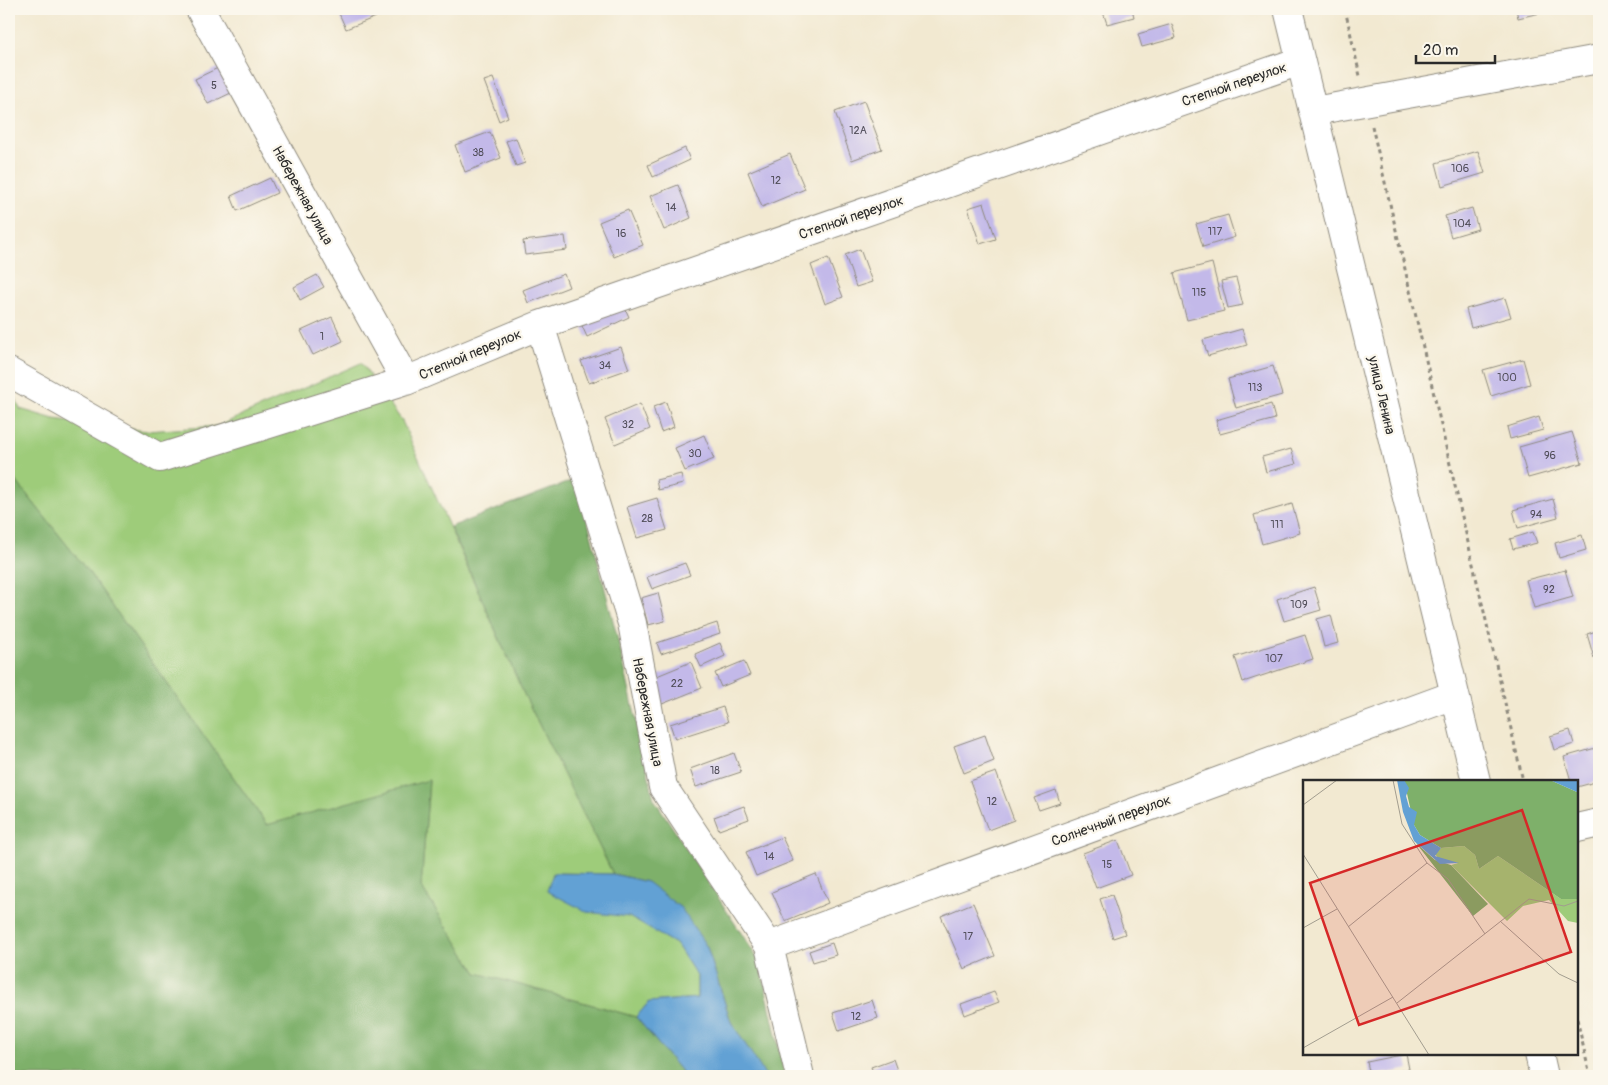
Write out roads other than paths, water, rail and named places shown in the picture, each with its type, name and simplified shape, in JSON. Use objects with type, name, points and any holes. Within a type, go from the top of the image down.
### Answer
[{"type":"street","name":"Набережная улица","points":[[200,9],[406,381]]},
{"type":"street","name":"улица Ленина","points":[[1288,9],[1476,780]]},
{"type":"street","points":[[1314,111],[1599,59]]},
{"type":"street","name":"Степной переулок","points":[[9,372],[160,458],[406,381],[540,325],[1300,61]]},
{"type":"street","name":"Набережная улица","points":[[540,325],[632,623],[662,787],[769,946],[800,1076]]},
{"type":"street","name":"Солнечный переулок","points":[[769,946],[1454,695]]},
{"type":"street","points":[[1578,828],[1599,824]]},
{"type":"street","points":[[1539,1055],[1544,1076]]},
{"type":"water","points":[[553,873],[613,874],[647,882],[681,908],[707,947],[731,1022],[766,1076],[685,1076],[636,1017],[649,1002],[697,998],[697,976],[677,945],[629,917],[587,912],[547,891]]}]
